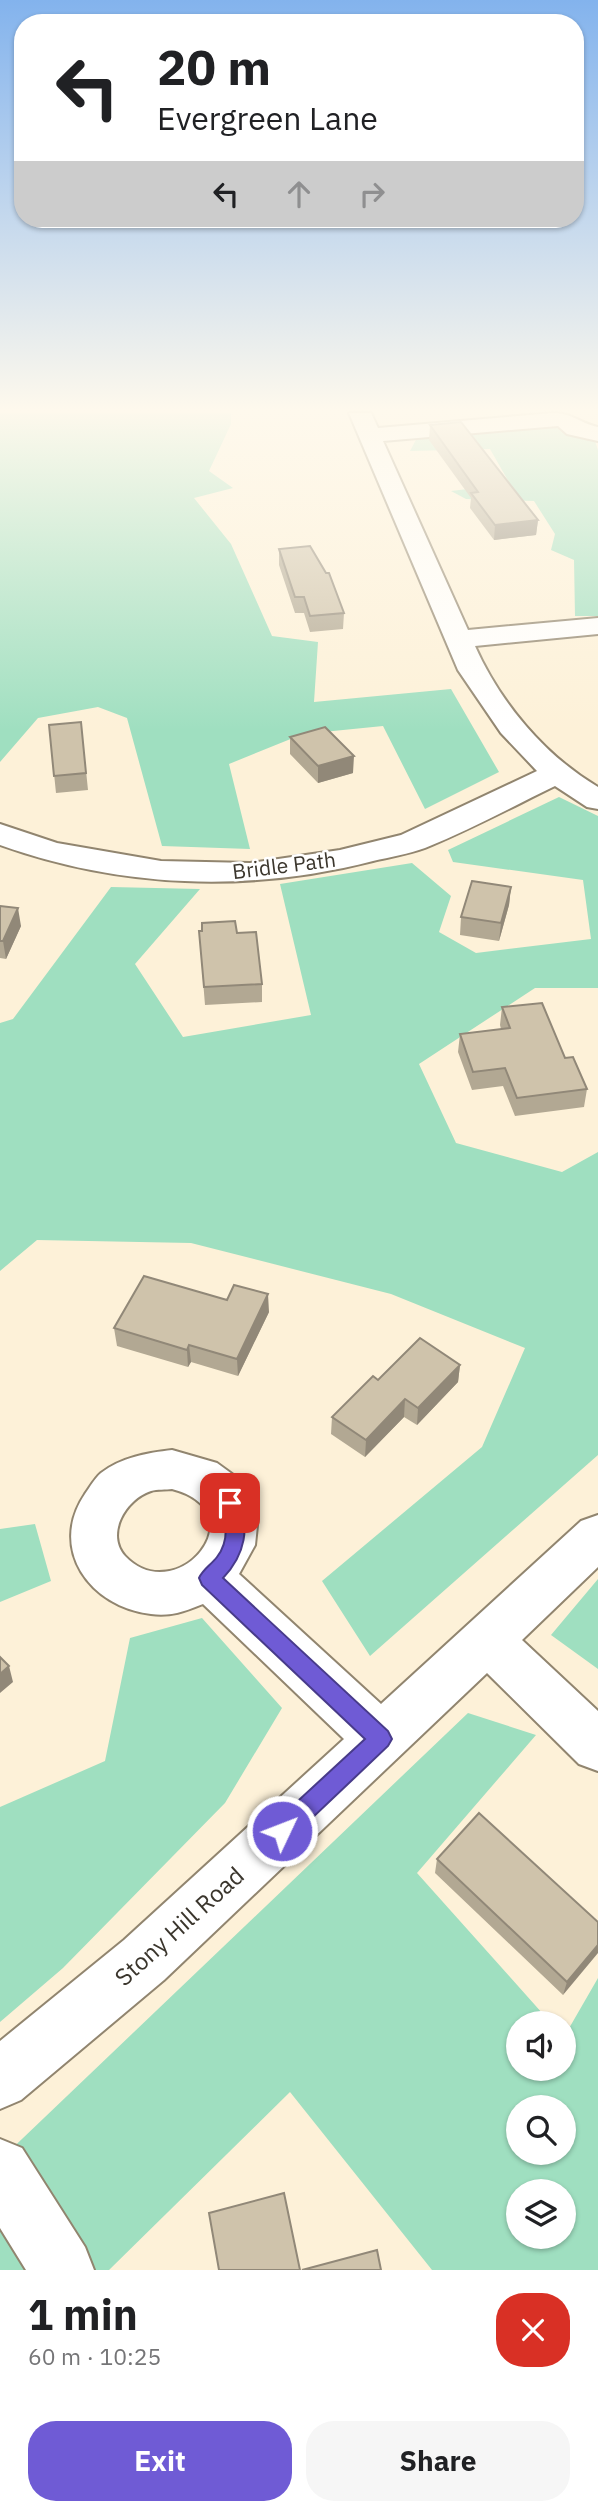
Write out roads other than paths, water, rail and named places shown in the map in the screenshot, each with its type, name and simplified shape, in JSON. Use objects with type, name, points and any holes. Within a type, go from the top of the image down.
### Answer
[{"type":"street","points":[[406,519],[458,639],[493,703],[536,756],[556,774],[598,800]]},
{"type":"street","points":[[458,639],[598,626]]},
{"type":"street","name":"Bridle Path","points":[[0,834],[50,852],[161,872],[250,873],[340,860],[412,842],[556,774]]},
{"type":"street","name":"Stony Hill Road","points":[[0,2079],[144,1960],[598,1536]]},
{"type":"street","points":[[209,1578],[381,1739]]},
{"type":"street","points":[[487,1640],[598,1746]]},
{"type":"street","points":[[0,2170],[62,2270]]}]
